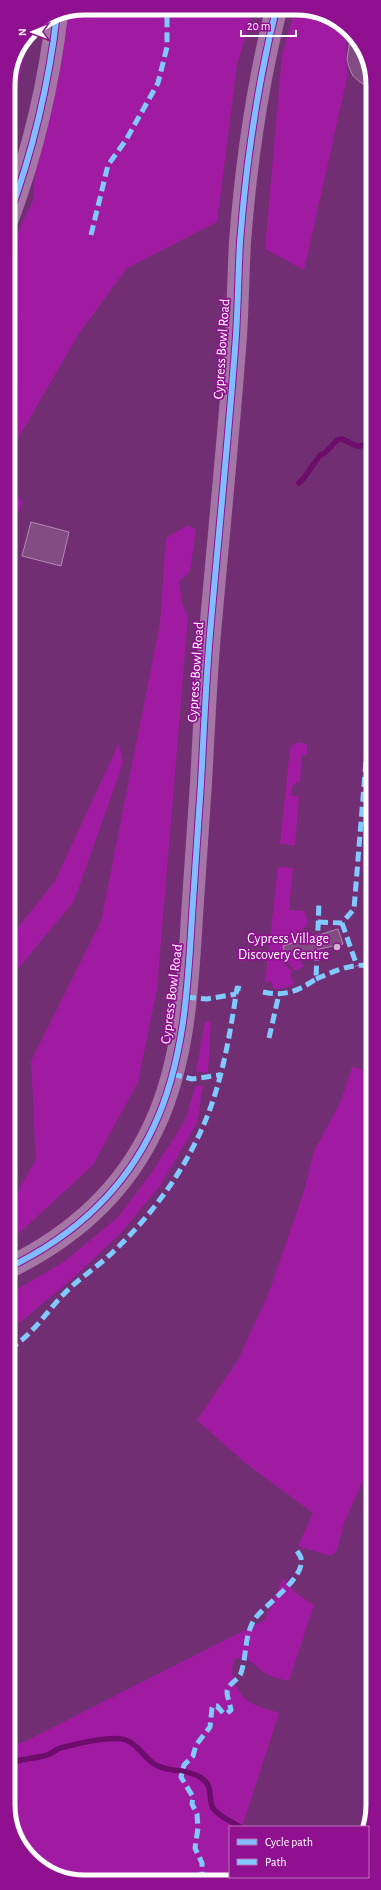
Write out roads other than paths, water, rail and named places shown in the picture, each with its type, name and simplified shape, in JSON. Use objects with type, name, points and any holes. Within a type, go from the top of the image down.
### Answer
[{"type":"street","name":"Cypress Bowl Road","points":[[15,1265],[38,1254],[66,1234],[93,1212],[119,1184],[138,1156],[154,1126],[167,1094],[176,1058],[183,1020],[190,946],[211,625],[236,345],[242,227],[257,96],[275,15]]},
{"type":"street","points":[[15,197],[33,141],[46,82],[56,21]]},
{"type":"waterway","points":[[299,483],[320,455],[325,453],[337,440],[342,439],[357,446],[366,445]]},
{"type":"waterway","points":[[15,1761],[50,1754],[60,1748],[84,1742],[103,1739],[126,1740],[135,1745],[153,1764],[164,1768],[187,1772],[204,1780],[208,1786],[213,1808],[222,1816],[238,1826]]},
{"type":"place","name":"Cypress Village Discovery Centre","points":[[337,947]]}]
